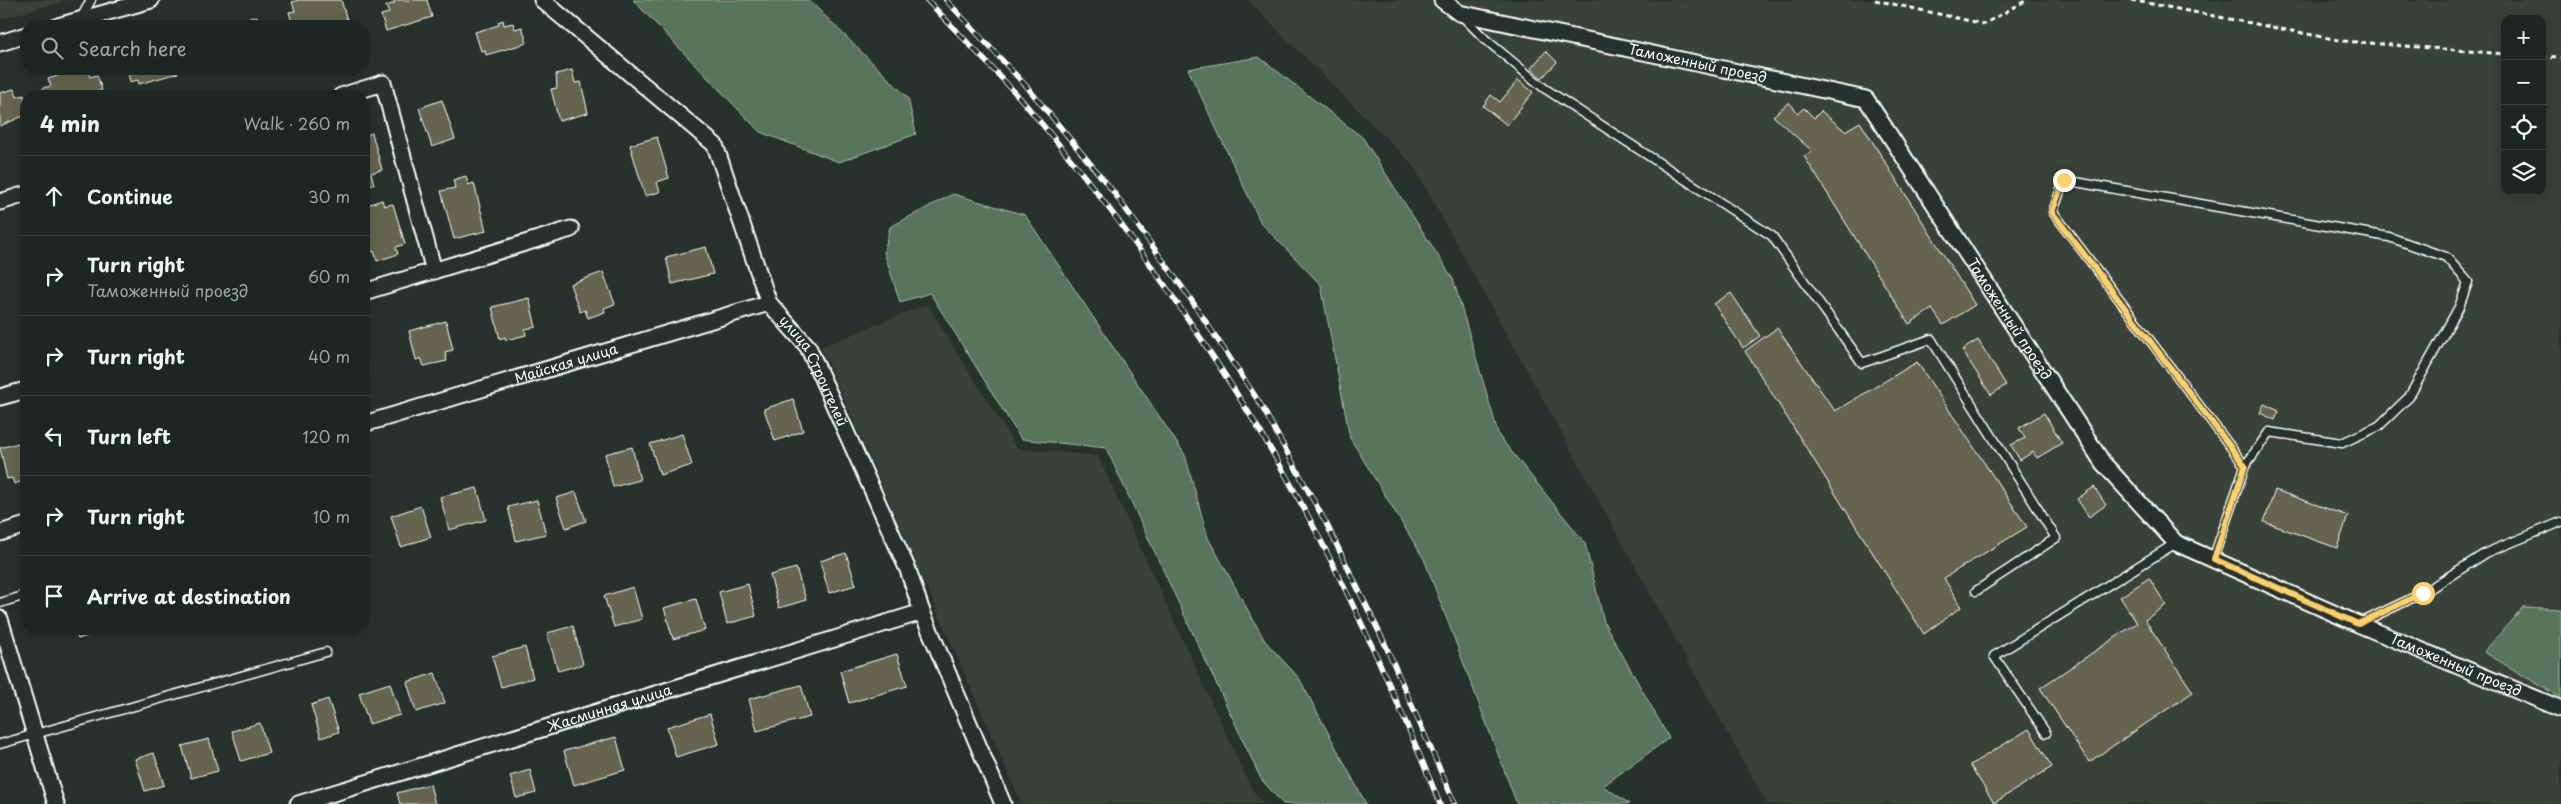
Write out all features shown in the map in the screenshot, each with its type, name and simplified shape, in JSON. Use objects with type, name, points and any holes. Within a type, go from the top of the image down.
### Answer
[{"type":"street","points":[[79,20],[151,0]]},
{"type":"street","name":"улица Строителей","points":[[542,0],[715,145],[770,303],[808,346],[908,570],[922,612],[1003,804]]},
{"type":"street","name":"Таможенный проезд","points":[[1442,0],[1459,13],[1866,99],[2103,463],[2176,543],[2358,624],[2561,709]]},
{"type":"street","points":[[0,42],[20,37]]},
{"type":"street","points":[[360,90],[383,83],[434,271]]},
{"type":"street","points":[[0,202],[20,196]]},
{"type":"street","points":[[370,290],[571,230]]},
{"type":"street","name":"Майская улица","points":[[370,422],[770,303]]},
{"type":"street","points":[[0,397],[20,392]]},
{"type":"street","points":[[0,533],[20,527]]},
{"type":"street","name":"Жасминная улица","points":[[298,804],[922,612]]},
{"type":"street","points":[[0,619],[56,804]]},
{"type":"lane","points":[[79,20],[92,0]]},
{"type":"lane","points":[[1459,13],[1484,39],[1544,88],[1772,236],[1862,363],[1931,339],[2056,538],[1976,591]]},
{"type":"lane","points":[[2214,559],[2245,466],[2269,432],[2342,443],[2379,426],[2409,397],[2459,307],[2468,282],[2446,257],[2389,237],[2064,180],[2052,212],[2245,466]]},
{"type":"lane","points":[[2358,624],[2423,593],[2486,552],[2561,522]]},
{"type":"lane","points":[[2046,733],[1994,656],[2176,543]]},
{"type":"lane","points":[[0,604],[20,597]]},
{"type":"lane","points":[[0,744],[326,652]]},
{"type":"path","points":[[1875,0],[1984,24],[2027,0]]},
{"type":"path","points":[[2131,0],[2344,41],[2501,54]]},
{"type":"path","points":[[2546,57],[2561,58]]},
{"type":"shaded area","points":[[0,0],[69,0],[0,19]]},
{"type":"shaded area","points":[[1248,0],[2561,0],[2561,804],[1767,804],[1413,165]]},
{"type":"shaded area","points":[[927,304],[1017,448],[1098,456],[1251,788],[1263,804],[1022,804],[821,347]]},
{"type":"green space","points":[[633,0],[809,0],[908,98],[916,134],[839,162],[760,132]]},
{"type":"green space","points":[[1259,57],[1363,138],[1453,279],[1499,436],[1585,543],[1604,622],[1669,738],[1603,786],[1630,804],[1517,804],[1424,559],[1350,438],[1321,285],[1261,223],[1188,69]]},
{"type":"green space","points":[[953,194],[1025,215],[1185,455],[1208,538],[1265,641],[1299,678],[1366,804],[1283,804],[1261,779],[1106,448],[1021,439],[930,293],[900,302],[884,252],[890,227]]},
{"type":"green space","points":[[2523,607],[2561,609],[2561,698],[2484,652]]},
{"type":"building","points":[[299,0],[341,0],[347,20],[291,20],[289,12],[295,11],[292,2]]},
{"type":"building","points":[[393,0],[427,0],[432,17],[386,31],[381,15],[389,13],[386,6],[395,3]]},
{"type":"building","points":[[257,16],[258,20],[243,20]]},
{"type":"building","points":[[503,20],[504,25],[513,23],[515,29],[522,27],[527,43],[486,55],[485,50],[481,51],[475,32],[499,25],[498,22]]},
{"type":"building","points":[[1546,51],[1557,62],[1542,78],[1531,68]]},
{"type":"building","points":[[572,70],[575,83],[581,82],[588,113],[559,121],[551,89],[557,88],[556,74]]},
{"type":"building","points":[[60,75],[89,75],[90,77],[97,75],[102,90],[44,90],[43,88],[51,86],[48,79]]},
{"type":"building","points":[[128,75],[171,75],[139,84],[138,80],[130,82]]},
{"type":"building","points":[[1518,80],[1533,92],[1507,125],[1483,106],[1491,95],[1500,102]]},
{"type":"building","points":[[14,89],[17,97],[20,96],[20,118],[0,126],[0,93]]},
{"type":"building","points":[[442,100],[455,139],[432,147],[419,108]]},
{"type":"building","points":[[1789,102],[1798,113],[1804,108],[1814,118],[1821,111],[1845,131],[1860,122],[1975,305],[1943,325],[1932,309],[1909,324],[1804,156],[1812,151],[1773,116]]},
{"type":"building","points":[[372,133],[382,170],[371,173],[374,184],[370,185],[370,134]]},
{"type":"building","points":[[657,137],[669,178],[657,182],[660,192],[645,196],[630,145]]},
{"type":"building","points":[[466,176],[468,185],[474,183],[486,231],[454,239],[441,191],[455,188],[453,180]]},
{"type":"building","points":[[382,200],[384,206],[393,204],[405,244],[396,247],[398,254],[377,261],[374,251],[370,252],[370,204]]},
{"type":"building","points":[[706,247],[713,274],[672,284],[666,257]]},
{"type":"building","points":[[603,272],[615,304],[604,308],[605,312],[588,318],[585,310],[580,312],[570,284]]},
{"type":"building","points":[[1731,293],[1760,336],[1743,348],[1714,304]]},
{"type":"building","points":[[529,298],[536,327],[525,329],[526,335],[506,340],[505,337],[500,339],[492,307]]},
{"type":"building","points":[[446,321],[453,350],[445,352],[447,361],[424,366],[421,358],[416,360],[409,331]]},
{"type":"building","points":[[1777,328],[1835,411],[1917,362],[2027,527],[1944,578],[1961,607],[1924,634],[1745,351]]},
{"type":"building","points":[[1978,340],[2006,385],[1991,395],[1962,350]]},
{"type":"building","points":[[793,399],[803,431],[775,441],[764,409]]},
{"type":"building","points":[[2264,404],[2279,411],[2275,420],[2260,413]]},
{"type":"building","points":[[2044,413],[2062,443],[2037,458],[2033,452],[2020,460],[2011,445],[2025,438],[2019,428]]},
{"type":"building","points":[[682,434],[692,465],[660,475],[650,444]]},
{"type":"building","points":[[20,443],[20,482],[14,484],[12,478],[7,479],[0,448]]},
{"type":"building","points":[[632,447],[640,480],[613,487],[605,454]]},
{"type":"building","points":[[2094,487],[2106,505],[2089,517],[2077,499]]},
{"type":"building","points":[[477,488],[486,520],[449,530],[440,497]]},
{"type":"building","points":[[2275,490],[2348,516],[2337,548],[2264,522]]},
{"type":"building","points":[[576,492],[586,521],[566,528],[556,498]]},
{"type":"building","points":[[537,500],[546,534],[516,541],[508,507]]},
{"type":"building","points":[[421,506],[431,537],[401,547],[391,516]]},
{"type":"building","points":[[846,553],[856,585],[829,593],[820,561]]},
{"type":"building","points":[[796,568],[806,600],[779,608],[770,575]]},
{"type":"building","points":[[2149,578],[2166,605],[2145,620],[2193,692],[2089,762],[2040,688],[2137,623],[2120,597]]},
{"type":"building","points":[[748,584],[756,616],[727,624],[719,592]]},
{"type":"building","points":[[633,587],[642,619],[614,627],[604,596]]},
{"type":"building","points":[[696,599],[705,630],[673,639],[664,608]]},
{"type":"building","points":[[573,626],[583,664],[558,671],[547,633]]},
{"type":"building","points":[[77,635],[90,635],[78,639]]},
{"type":"building","points":[[525,647],[533,678],[501,687],[492,656]]},
{"type":"building","points":[[897,654],[907,686],[849,703],[840,671]]},
{"type":"building","points":[[435,673],[445,703],[416,712],[407,682]]},
{"type":"building","points":[[390,683],[400,715],[369,724],[359,693]]},
{"type":"building","points":[[801,685],[810,717],[757,731],[749,699]]},
{"type":"building","points":[[328,699],[339,732],[321,738],[311,705]]},
{"type":"building","points":[[710,714],[719,744],[676,757],[667,727]]},
{"type":"building","points":[[260,723],[269,753],[241,761],[232,731]]},
{"type":"building","points":[[2029,729],[2052,767],[1994,803],[1970,765]]},
{"type":"building","points":[[616,737],[625,770],[574,785],[564,751]]},
{"type":"building","points":[[209,739],[218,771],[191,778],[182,746]]},
{"type":"building","points":[[154,753],[164,785],[145,791],[135,759]]},
{"type":"building","points":[[530,770],[536,793],[516,798],[510,776]]},
{"type":"building","points":[[430,784],[435,804],[400,804],[397,793]]},
{"type":"railway","points":[[927,0],[1020,98],[1051,134],[1140,250],[1222,370],[1275,457],[1327,553],[1375,653],[1440,804]]},
{"type":"railway","points":[[946,0],[1028,88],[1112,190],[1190,298],[1261,405],[1326,523],[1385,644],[1455,804]]},
{"type":"route","points":[[2064,180],[2052,212],[2245,466],[2214,559],[2358,624],[2423,593]]}]
